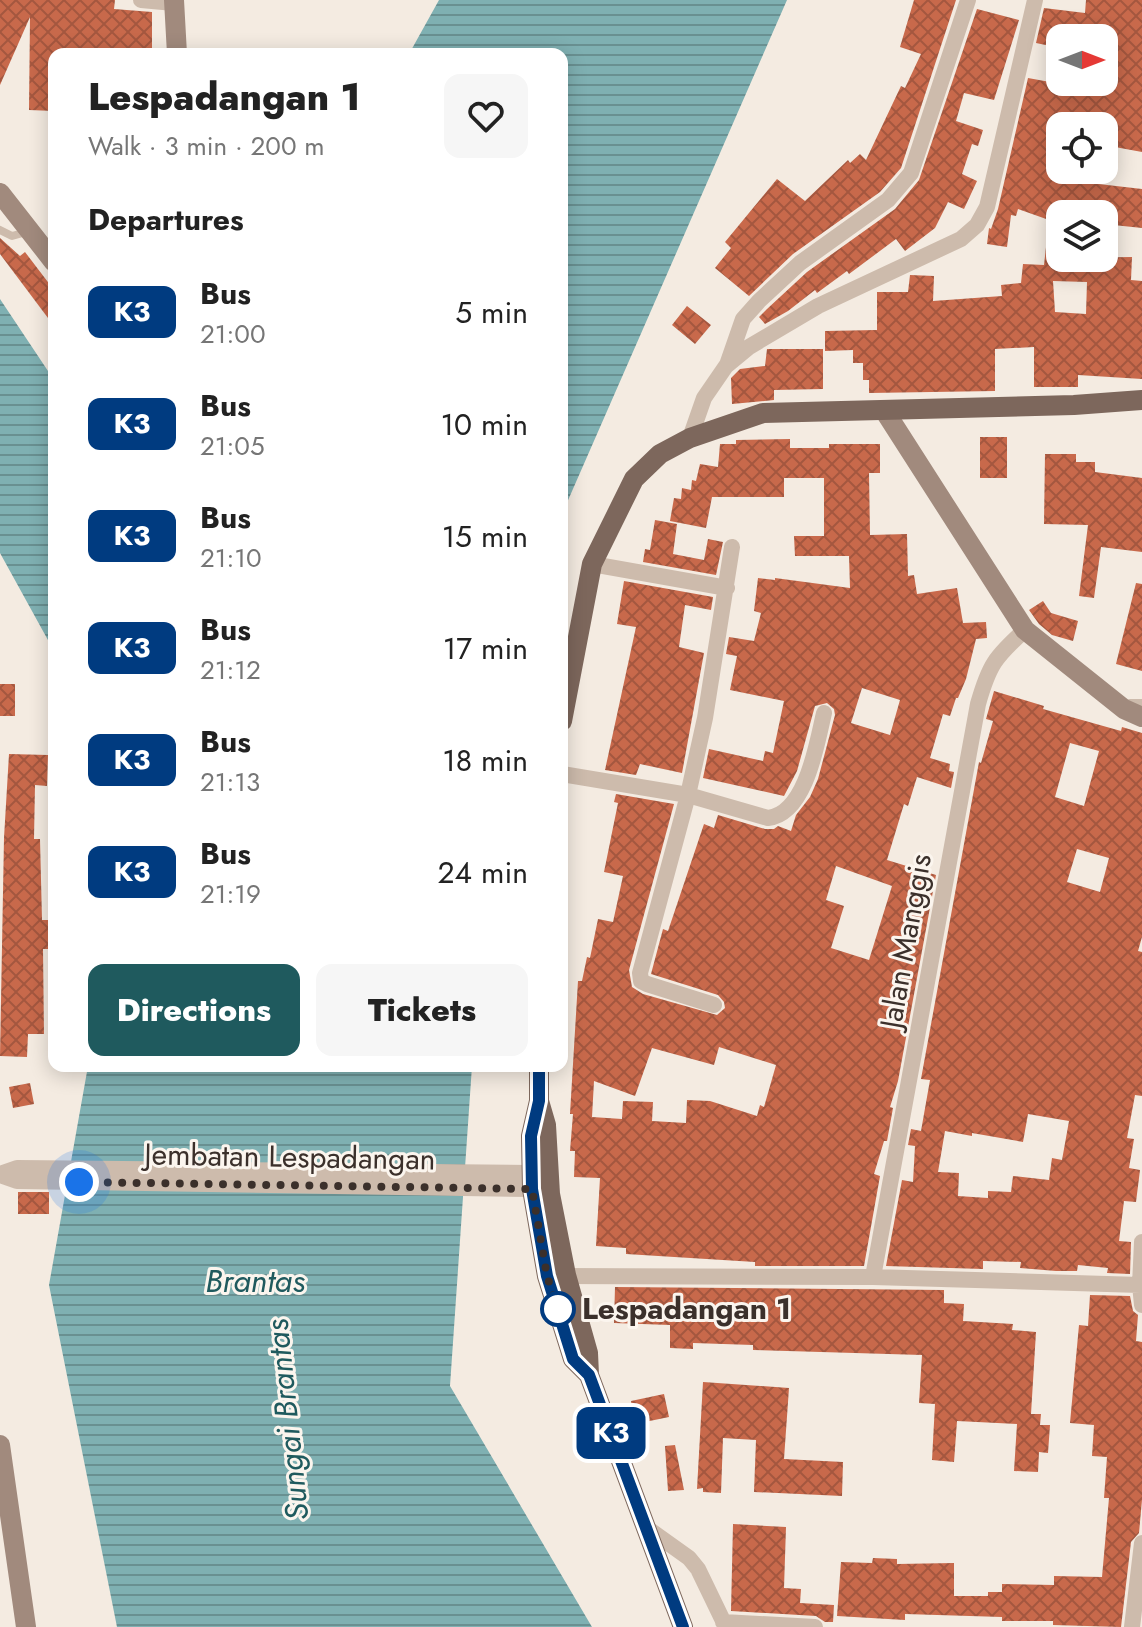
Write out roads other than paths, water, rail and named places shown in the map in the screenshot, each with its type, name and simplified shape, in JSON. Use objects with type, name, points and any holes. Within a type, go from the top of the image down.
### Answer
[{"type":"main road","points":[[174,2],[177,48]]},
{"type":"main road","points":[[0,193],[48,254]]},
{"type":"main road","points":[[568,690],[592,564],[634,479],[660,454],[690,438],[763,413],[1074,405],[1142,400]]},
{"type":"main road","points":[[884,410],[1025,630],[1136,710]]},
{"type":"main road","points":[[539,1072],[539,1101],[524,1181],[556,1276],[588,1353],[589,1375],[683,1627]]},
{"type":"main road","points":[[539,1101],[546,1125],[556,1276]]},
{"type":"main road","points":[[0,1445],[26,1627]]},
{"type":"street","points":[[141,0],[174,2]]},
{"type":"street","points":[[690,438],[704,398],[726,366],[743,319],[800,263],[888,200],[911,173],[968,0]]},
{"type":"street","points":[[726,366],[793,319],[961,239],[977,225],[987,207],[1035,0]]},
{"type":"street","points":[[714,1005],[647,984],[641,977],[705,718],[732,547]]},
{"type":"street","points":[[592,564],[727,588]]},
{"type":"street","name":"Jalan Manggis","points":[[873,1277],[978,704],[990,667],[999,653],[1025,630]]},
{"type":"street","points":[[568,775],[688,795],[768,818],[778,817],[798,796],[814,755],[824,713]]},
{"type":"street","name":"Jembatan Lespadangan","points":[[0,1174],[524,1181]]},
{"type":"street","points":[[1142,1242],[1142,1305]]},
{"type":"street","points":[[556,1276],[873,1277],[1140,1285]]},
{"type":"street","points":[[647,1528],[689,1558],[698,1569],[725,1624],[815,1627]]},
{"type":"street","points":[[1132,1627],[1142,1543]]},
{"type":"lane","points":[[0,230],[12,236],[31,231]]},
{"type":"water","points":[[439,0],[787,0],[568,500],[568,48],[412,48]]},
{"type":"water","points":[[0,299],[48,371],[48,640],[0,553]]},
{"type":"water","name":"Brantas","points":[[87,1072],[472,1072],[450,1386],[592,1627],[117,1627],[49,1285]]},
{"type":"place","name":"Lespadangan 1","points":[[558,1309]]},
{"type":"water label","name":"Sungai Brantas","points":[[287,1420]]}]
